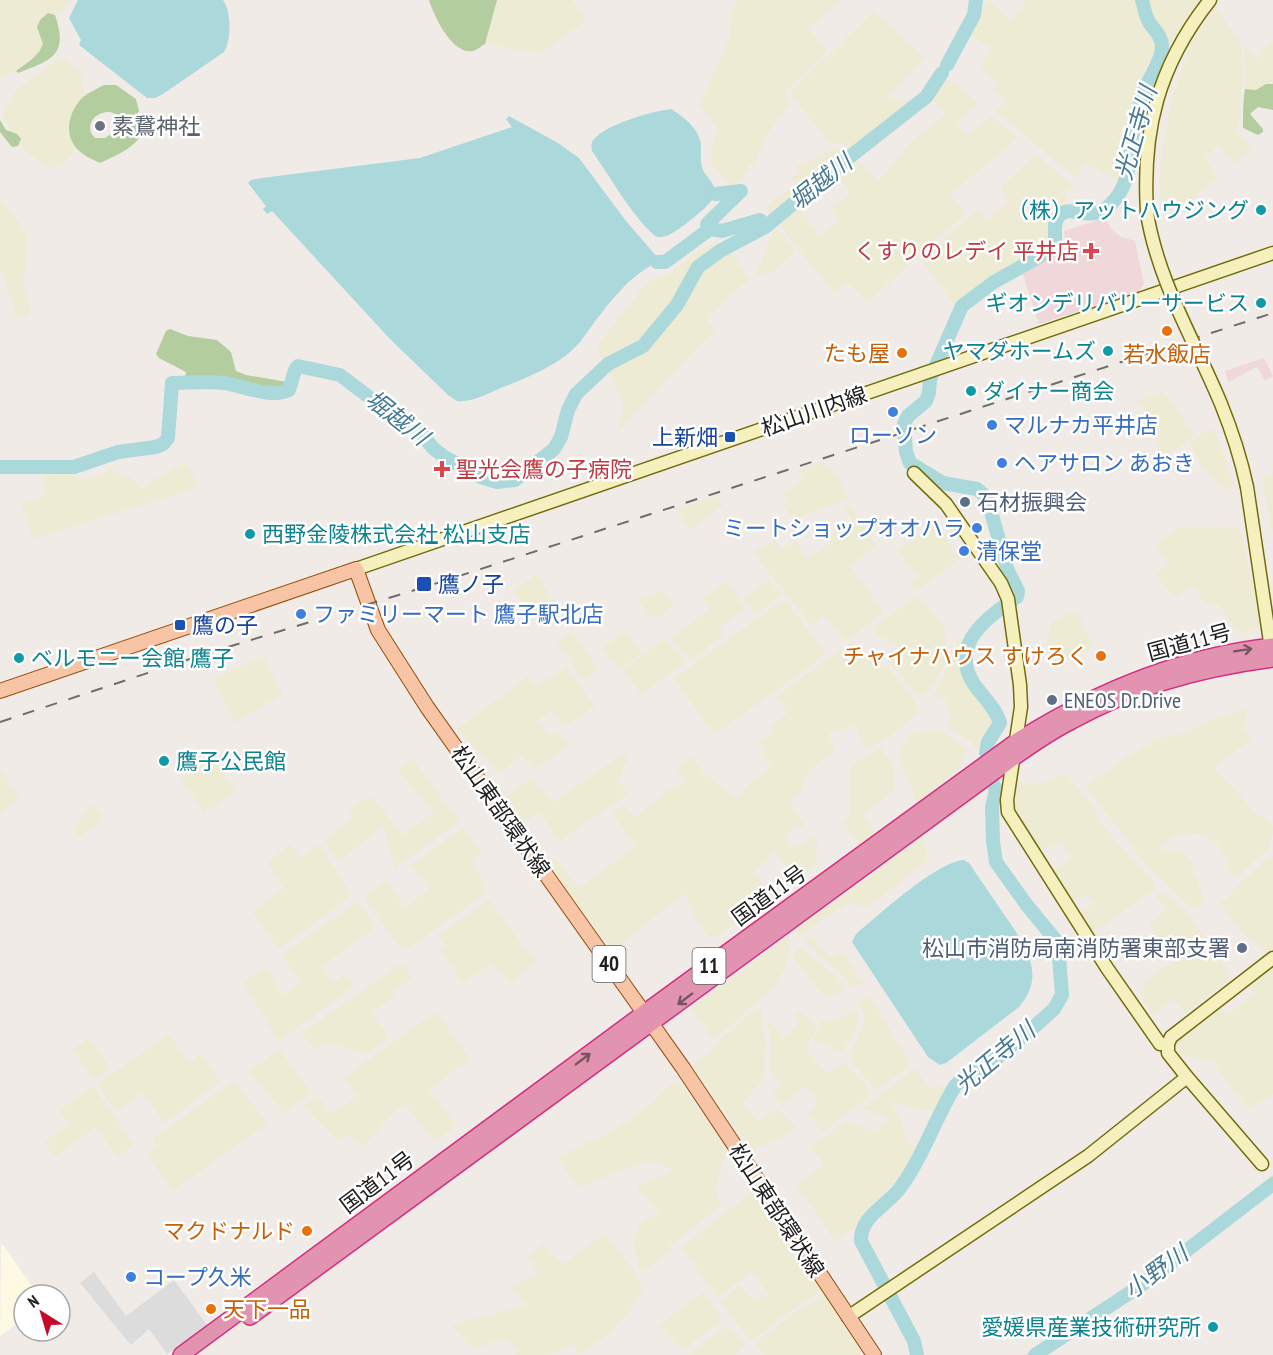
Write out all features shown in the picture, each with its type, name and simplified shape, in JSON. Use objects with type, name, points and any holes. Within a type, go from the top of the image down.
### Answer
[{"type":"highway","name":"国道11号","points":[[198,1355],[1017,741],[1066,711],[1140,679],[1189,662],[1239,651],[1272,652]]},
{"type":"highway","name":"国道11号","points":[[181,1355],[1013,758],[1071,721],[1143,688],[1192,672],[1272,652]]},
{"type":"main road","points":[[0,691],[356,569]]},
{"type":"main road","name":"松山東部環状線","points":[[356,569],[382,639],[427,707],[648,1019],[760,1182],[874,1355]]},
{"type":"street","points":[[1210,0],[1179,44],[1157,99],[1145,159],[1147,213],[1160,267],[1173,301],[1221,404],[1243,467],[1273,663]]},
{"type":"street","name":"松山川内線","points":[[356,569],[1273,253]]},
{"type":"street","points":[[914,473],[952,513],[1001,583],[1008,603],[1021,707],[1007,801],[1008,812],[1120,987],[1160,1044],[1168,1044]]},
{"type":"street","points":[[1262,1164],[1168,1053],[1168,1044],[1171,1037],[1273,958]]},
{"type":"street","points":[[848,1317],[1088,1156],[1187,1077]]},
{"type":"shaded area","points":[[0,0],[71,0],[63,10],[55,15],[48,13],[39,34],[43,44],[39,52],[16,71],[0,78]]},
{"type":"shaded area","points":[[497,0],[572,0],[586,21],[542,53],[485,44]]},
{"type":"shaded area","points":[[737,0],[842,0],[808,29],[828,51],[784,93],[790,102],[768,134],[753,166],[750,164],[741,181],[731,184],[725,181],[712,164],[712,148],[718,129],[699,105],[730,37],[732,12]]},
{"type":"shaded area","points":[[1021,0],[1135,0],[1137,10],[1156,48],[1143,74],[1130,113],[1119,181],[1084,163],[1076,178],[996,111],[1007,101],[992,89],[998,83],[980,68],[991,48],[971,36],[989,1],[1010,20],[1026,7]]},
{"type":"shaded area","points":[[1145,0],[1202,0],[1167,45],[1151,20]]},
{"type":"shaded area","points":[[1216,7],[1240,42],[1243,78],[1240,100],[1241,116],[1237,129],[1252,150],[1234,164],[1219,145],[1205,158],[1218,176],[1194,198],[1179,204],[1162,216],[1159,182],[1171,103],[1190,44]]},
{"type":"shaded area","points":[[874,11],[925,58],[888,97],[905,101],[916,100],[853,150],[842,143],[831,145],[790,93]]},
{"type":"shaded area","points":[[1273,41],[1273,84],[1266,84],[1256,90],[1245,89],[1244,43],[1249,51],[1259,59],[1261,50]]},
{"type":"shaded area","points":[[61,57],[84,72],[80,77],[85,95],[74,108],[71,139],[77,148],[63,164],[49,168],[25,151],[21,139],[17,134],[11,132],[4,119],[4,111],[12,96],[21,86]]},
{"type":"shaded area","points":[[947,81],[952,81],[978,103],[957,124],[967,136],[991,116],[1018,138],[950,194],[966,213],[867,303],[848,282],[835,292],[809,263],[780,225],[781,223],[799,208],[819,235],[839,221],[831,208],[851,193],[838,176],[856,160],[879,181],[911,141],[946,114],[932,99]]},
{"type":"shaded area","points":[[837,148],[846,152],[770,213],[765,207],[796,184],[791,178],[798,174],[795,167]]},
{"type":"shaded area","points":[[1036,154],[1072,185],[1066,194],[1065,204],[1053,213],[1051,218],[1051,242],[1042,250],[992,276],[955,306],[921,260],[978,209],[987,220],[1007,203],[1001,187]]},
{"type":"shaded area","points":[[0,200],[27,232],[24,289],[31,312],[29,315],[17,318],[0,267]]},
{"type":"shaded area","points":[[1105,218],[1112,230],[1121,237],[1135,241],[1144,284],[1139,291],[1039,324],[1022,272],[1042,259],[1067,250],[1064,231]]},
{"type":"shaded area","points":[[779,230],[795,251],[776,270],[757,276],[773,232]]},
{"type":"shaded area","points":[[717,242],[725,243],[694,267],[681,291],[642,340],[605,362],[599,355],[599,343],[645,285],[668,274],[698,251]]},
{"type":"shaded area","points":[[731,249],[749,280],[728,297],[707,321],[715,330],[616,433],[624,405],[608,369],[643,348],[679,307],[698,273],[710,262]]},
{"type":"shaded area","points":[[1264,358],[1273,376],[1265,381],[1257,367],[1228,382],[1225,371]]},
{"type":"shaded area","points":[[1163,391],[1195,435],[1166,457],[1160,451],[1156,441],[1151,426],[1152,418],[1137,401]]},
{"type":"shaded area","points":[[1215,429],[1233,481],[1233,485],[1225,490],[1204,469],[1189,442],[1208,430],[1210,432]]},
{"type":"shaded area","points":[[824,461],[841,483],[849,499],[804,515],[794,521],[782,504],[787,500],[784,495],[803,479],[797,471]]},
{"type":"shaded area","points":[[185,462],[200,487],[32,539],[21,503],[46,495],[42,479],[44,476],[66,472],[83,480],[105,473],[111,468],[116,473],[129,476],[141,489]]},
{"type":"shaded area","points":[[1273,472],[1273,537],[1262,477]]},
{"type":"shaded area","points":[[717,496],[723,506],[690,530],[676,509]]},
{"type":"shaded area","points":[[850,506],[877,545],[850,565],[884,613],[845,641],[824,615],[811,625],[754,552],[775,540],[781,549],[796,541],[806,560],[833,541],[829,535],[835,530],[844,530],[854,522],[844,508]]},
{"type":"shaded area","points":[[933,525],[942,537],[955,528],[958,532],[947,541],[960,559],[916,591],[910,584],[918,577],[898,550]]},
{"type":"shaded area","points":[[1181,527],[1238,528],[1241,532],[1249,574],[1254,586],[1260,624],[1255,630],[1243,632],[1234,629],[1220,605],[1205,603],[1193,586],[1175,597],[1155,574],[1169,563],[1156,546]]},
{"type":"shaded area","points":[[536,574],[555,601],[533,617],[513,591]]},
{"type":"shaded area","points":[[769,580],[781,595],[754,615],[743,598]]},
{"type":"shaded area","points":[[728,581],[745,609],[719,628],[724,635],[691,660],[671,638],[710,609],[703,598]]},
{"type":"shaded area","points":[[662,591],[674,605],[661,616],[653,618],[637,600]]},
{"type":"shaded area","points":[[918,596],[943,624],[948,652],[944,666],[933,686],[919,697],[888,661],[900,648],[889,643],[883,636],[880,638],[872,628]]},
{"type":"shaded area","points":[[783,600],[826,654],[714,735],[674,678]]},
{"type":"shaded area","points":[[1072,612],[1078,613],[1093,646],[1083,654],[1064,660],[1064,666],[1050,668],[1046,644],[1050,628],[1053,621]]},
{"type":"shaded area","points":[[571,632],[599,669],[583,681],[557,643]]},
{"type":"shaded area","points":[[625,632],[642,653],[619,670],[602,648]]},
{"type":"shaded area","points":[[959,637],[965,641],[962,663],[968,684],[996,723],[984,742],[982,752],[946,726],[951,719],[945,699],[934,695],[948,668]]},
{"type":"shaded area","points":[[665,639],[686,662],[641,694],[623,670]]},
{"type":"shaded area","points":[[852,641],[875,667],[888,668],[912,696],[920,711],[894,733],[866,750],[855,726],[828,732],[835,751],[809,770],[801,790],[790,805],[808,829],[795,828],[785,835],[792,845],[800,846],[814,837],[817,841],[814,865],[797,881],[775,852],[769,856],[754,873],[777,900],[775,907],[764,914],[762,911],[739,921],[713,938],[707,935],[689,906],[685,893],[613,950],[586,915],[584,917],[545,860],[549,857],[552,860],[556,859],[579,888],[635,847],[612,812],[624,804],[634,817],[664,795],[662,792],[685,781],[677,768],[692,757],[704,773],[735,799],[738,799],[749,784],[771,768],[758,742],[773,732],[770,725],[788,713],[776,697]]},
{"type":"shaded area","points":[[263,656],[283,694],[235,723],[214,679]]},
{"type":"shaded area","points":[[567,667],[595,706],[564,727],[552,710],[538,720],[549,737],[557,731],[568,746],[534,770],[521,756],[499,773],[457,729],[528,676],[536,687]]},
{"type":"shaded area","points":[[1248,709],[1243,728],[1252,740],[1223,759],[1214,768],[1255,812],[1270,823],[1273,828],[1272,839],[1268,849],[1234,879],[1220,849],[1207,837],[1196,834],[1178,835],[1157,848],[1184,853],[1196,864],[1190,869],[1197,879],[1204,901],[1198,907],[1191,907],[1147,866],[1086,786],[1156,738],[1179,735],[1214,719]]},
{"type":"shaded area","points":[[940,729],[966,749],[961,766],[922,800],[915,801],[901,764],[899,756],[901,750],[910,734]]},
{"type":"shaded area","points":[[880,747],[892,763],[895,788],[862,814],[876,834],[861,846],[844,823],[851,812],[849,774],[854,764]]},
{"type":"shaded area","points":[[623,754],[629,762],[621,769],[624,774],[617,779],[628,794],[560,841],[539,812],[520,826],[501,800],[533,777],[552,803]]},
{"type":"shaded area","points":[[212,755],[235,792],[204,813],[180,776]]},
{"type":"shaded area","points":[[413,759],[459,822],[395,868],[383,825],[339,862],[324,841],[353,817],[348,810],[361,801],[373,798],[403,835],[434,812],[398,770]]},
{"type":"shaded area","points":[[0,768],[19,798],[0,815]]},
{"type":"shaded area","points":[[1066,773],[1096,811],[1101,824],[1155,884],[1152,891],[1101,927],[1093,930],[1088,928],[1079,914],[1094,903],[1088,894],[1071,900],[1052,870],[1072,859],[1061,843],[1039,850],[1012,809],[1014,781],[1040,785]]},
{"type":"shaded area","points":[[95,805],[104,820],[78,838],[74,829],[86,811]]},
{"type":"shaded area","points":[[463,828],[482,853],[473,860],[487,892],[409,948],[399,947],[367,903],[367,895],[386,881],[405,907],[429,890],[411,865]]},
{"type":"shaded area","points":[[923,837],[928,857],[926,862],[867,908],[848,902],[799,936],[796,930]]},
{"type":"shaded area","points":[[290,844],[301,858],[319,845],[352,895],[279,949],[252,912],[284,888],[267,863]]},
{"type":"shaded area","points":[[1273,855],[1273,951],[1268,954],[1243,934],[1219,901],[1226,899],[1238,885]]},
{"type":"shaded area","points":[[1160,893],[1167,894],[1191,918],[1230,973],[1229,981],[1186,1013],[1172,999],[1154,1014],[1144,1003],[1142,992],[1146,980],[1174,961],[1149,924],[1167,909],[1155,897]]},
{"type":"shaded area","points":[[489,899],[524,947],[537,960],[512,983],[490,964],[463,983],[441,950],[446,947],[438,936]]},
{"type":"shaded area","points":[[359,903],[377,926],[323,965],[333,982],[345,974],[353,987],[278,1042],[243,982],[266,966],[283,995],[301,982],[282,955],[354,904]]},
{"type":"shaded area","points":[[809,935],[832,958],[842,952],[864,984],[850,987],[842,975],[803,941]]},
{"type":"shaded area","points":[[788,936],[790,949],[785,968],[775,984],[767,994],[713,1040],[691,1009]]},
{"type":"shaded area","points":[[802,947],[836,976],[846,989],[826,998],[793,958],[796,950]]},
{"type":"shaded area","points":[[399,965],[405,967],[412,978],[393,991],[396,995],[373,1012],[388,1038],[367,1054],[333,1044],[314,1049],[302,1033]]},
{"type":"shaded area","points":[[1273,966],[1273,1094],[1250,1108],[1244,1104],[1215,1066],[1215,1062],[1175,1053],[1178,1038],[1220,1006],[1227,1015],[1255,994],[1248,982]]},
{"type":"shaded area","points":[[869,995],[910,1062],[908,1068],[876,1089],[854,1065],[850,1055],[865,1021],[858,1002]]},
{"type":"shaded area","points":[[758,1007],[762,1010],[765,1043],[763,1080],[743,1102],[758,1122],[777,1109],[797,1127],[782,1138],[769,1142],[752,1152],[695,1068],[694,1063],[709,1053],[718,1042]]},
{"type":"shaded area","points":[[799,1010],[817,1026],[806,1050],[828,1073],[845,1063],[865,1084],[870,1094],[822,1132],[808,1113],[817,1105],[817,1099],[806,1086],[781,1105],[773,1092],[782,1085],[770,1069],[771,1043],[767,1020],[786,1038],[800,1021],[794,1015]]},
{"type":"shaded area","points":[[855,1010],[858,1017],[856,1028],[843,1052],[813,1040],[822,1019],[832,1022]]},
{"type":"shaded area","points":[[432,1014],[439,1015],[472,1061],[455,1069],[429,1090],[456,1126],[434,1142],[405,1104],[363,1146],[348,1134],[338,1141],[303,1106],[318,1096],[332,1114],[358,1095],[345,1077]]},
{"type":"shaded area","points":[[169,1034],[189,1062],[201,1053],[220,1082],[164,1123],[143,1093],[117,1112],[97,1084]]},
{"type":"shaded area","points":[[89,1038],[111,1068],[94,1080],[72,1049]]},
{"type":"shaded area","points":[[279,1050],[312,1092],[284,1113],[249,1071]]},
{"type":"shaded area","points":[[915,1068],[930,1088],[945,1085],[943,1094],[935,1110],[916,1110],[892,1101],[908,1142],[915,1147],[905,1168],[890,1188],[864,1212],[854,1228],[834,1241],[816,1212],[795,1186],[824,1165],[811,1147],[846,1121],[876,1132],[888,1117],[862,1109]]},
{"type":"shaded area","points":[[674,1080],[679,1082],[726,1148],[715,1189],[721,1206],[669,1246],[671,1251],[645,1271],[641,1271],[638,1267],[634,1239],[640,1223],[659,1213],[649,1199],[639,1192],[638,1186],[674,1170],[650,1160],[579,1187],[558,1161],[559,1156],[601,1137],[630,1120],[647,1107]]},
{"type":"shaded area","points":[[234,1081],[268,1123],[174,1190],[171,1189],[147,1155],[157,1147],[152,1139]]},
{"type":"shaded area","points":[[93,1086],[134,1144],[117,1157],[96,1127],[55,1157],[44,1142],[68,1124],[59,1111]]},
{"type":"shaded area","points":[[757,1192],[823,1290],[751,1341],[720,1302],[740,1285],[750,1298],[770,1296],[752,1272],[717,1298],[683,1249],[686,1243],[751,1193]]},
{"type":"shaded area","points":[[605,1233],[638,1276],[642,1289],[638,1301],[620,1322],[587,1350],[577,1354],[574,1344],[550,1355],[516,1355],[518,1352],[506,1338],[473,1349],[452,1327],[451,1325],[528,1305],[511,1287],[539,1273],[528,1257],[544,1244],[563,1264]]},
{"type":"shaded area","points":[[1,1245],[30,1283],[12,1283],[12,1328],[0,1336]]},
{"type":"shaded area","points":[[94,1272],[126,1316],[174,1280],[207,1325],[167,1354],[149,1329],[131,1345],[80,1283]]},
{"type":"shaded area","points":[[703,1292],[720,1315],[719,1323],[682,1350],[658,1326]]},
{"type":"shaded area","points":[[825,1295],[863,1351],[859,1355],[764,1355],[756,1346],[757,1342],[796,1312]]},
{"type":"shaded area","points":[[724,1328],[730,1328],[746,1345],[735,1355],[688,1355]]},
{"type":"green space","points":[[429,0],[497,0],[485,44],[473,51],[465,51],[458,47],[445,33]]},
{"type":"green space","points":[[48,13],[55,15],[59,29],[58,48],[48,60],[18,73],[16,71],[39,52],[43,44],[37,27],[40,20]]},
{"type":"green space","points":[[1266,84],[1273,84],[1273,110],[1258,107],[1250,114],[1263,129],[1263,132],[1258,135],[1243,128],[1244,93],[1245,89],[1256,90]]},
{"type":"green space","points":[[104,85],[116,85],[136,99],[139,111],[135,117],[128,120],[110,112],[95,117],[90,129],[95,138],[105,138],[121,127],[132,126],[138,122],[145,127],[133,145],[100,163],[76,148],[69,126],[73,111],[83,97]]},
{"type":"green space","points":[[0,120],[6,130],[17,134],[21,139],[18,146],[12,147],[0,132]]},
{"type":"green space","points":[[170,329],[188,336],[217,340],[231,352],[236,371],[246,375],[287,382],[288,385],[283,390],[275,391],[223,381],[185,379],[186,372],[159,358],[156,354],[166,331]]},
{"type":"green space","points":[[1273,1175],[1273,1187],[1176,1265],[1043,1355],[1026,1355],[1137,1282]]},
{"type":"water","points":[[78,0],[223,0],[229,18],[227,47],[224,52],[163,94],[155,98],[147,98],[79,45],[81,40],[69,18]]},
{"type":"water","points":[[671,109],[686,120],[698,135],[702,167],[713,185],[715,195],[685,224],[671,234],[657,237],[640,220],[623,197],[592,151],[592,144],[601,133],[620,123],[642,115]]},
{"type":"water","points":[[509,116],[558,143],[579,158],[626,221],[658,258],[656,263],[625,286],[583,338],[566,355],[535,374],[474,399],[457,401],[390,339],[272,211],[267,214],[263,209],[266,206],[248,183],[251,180],[262,178],[420,158],[512,127],[506,119]]},
{"type":"water","points":[[964,860],[969,863],[1025,947],[1030,959],[1032,983],[1028,995],[1019,1007],[946,1063],[940,1065],[928,1057],[852,942],[856,934],[924,879],[952,863]]},
{"type":"waterway","name":"堀越川","points":[[947,65],[974,15],[976,0]]},
{"type":"waterway","name":"光正寺川","points":[[986,753],[988,742],[1000,723],[992,707],[974,684],[967,670],[966,657],[975,633],[994,613],[1017,597],[1018,591],[1008,571],[985,496],[977,489],[943,483],[910,463],[906,452],[904,424],[908,416],[926,401],[930,379],[962,306],[994,282],[1051,250],[1055,242],[1056,220],[1064,212],[1088,214],[1102,211],[1110,205],[1122,189],[1128,171],[1140,104],[1162,51],[1161,39],[1148,19],[1142,0]]},
{"type":"waterway","name":"堀越川","points":[[0,467],[74,467],[118,452],[156,447],[168,438],[172,383],[219,382],[275,393],[289,390],[298,366],[340,375],[418,430],[434,449],[446,458],[481,477],[497,482],[515,480],[554,449],[561,437],[568,410],[576,394],[608,364],[643,346],[677,305],[698,267],[720,251],[765,227],[926,97],[942,73]]},
{"type":"waterway","points":[[710,229],[708,223],[741,191],[716,194]]},
{"type":"waterway","points":[[657,262],[665,262],[710,229],[722,231],[760,220]]},
{"type":"waterway","name":"光正寺川","points":[[917,1355],[914,1341],[861,1241],[862,1232],[869,1218],[895,1194],[908,1176],[955,1086],[997,1058],[1035,1026],[1054,1009],[1062,995],[1058,943],[996,862],[992,807],[996,790],[994,785]]},
{"type":"waterway","name":"小野川","points":[[1035,1355],[1143,1284],[1273,1184]]},
{"type":"railway","points":[[0,722],[205,654],[425,587],[1273,313]]},
{"type":"place","name":"素鵞神社","points":[[100,126]]},
{"type":"place","name":"（株）アットハウジング","points":[[1261,210]]},
{"type":"place","name":"くすりのレデイ 平井店","points":[[1091,251]]},
{"type":"place","name":"ギオンデリバリーサービス","points":[[1261,303]]},
{"type":"place","name":"若水飯店","points":[[1167,331]]},
{"type":"place","name":"ヤマダホームズ","points":[[1108,351]]},
{"type":"place","name":"たも屋","points":[[902,353]]},
{"type":"place","name":"ダイナー商会","points":[[971,391]]},
{"type":"place","name":"ローソン","points":[[893,412]]},
{"type":"place","name":"マルナカ平井店","points":[[992,425]]},
{"type":"place","name":"上新畑","points":[[730,437]]},
{"type":"place","name":"ヘアサロン あおき","points":[[1002,463]]},
{"type":"place","name":"聖光会鷹の子病院","points":[[442,469]]},
{"type":"place","name":"石材振興会","points":[[965,502]]},
{"type":"place","name":"ミートショップオオハラ","points":[[977,528]]},
{"type":"place","name":"西野金陵株式会社 松山支店","points":[[250,534]]},
{"type":"place","name":"清保堂","points":[[964,551]]},
{"type":"place","name":"鷹ノ子","points":[[424,584]]},
{"type":"place","name":"ファミリーマート 鷹子駅北店","points":[[301,614]]},
{"type":"place","name":"鷹の子","points":[[180,625]]},
{"type":"place","name":"チャイナハウス すけろく","points":[[1101,656]]},
{"type":"place","name":"ベルモニー会館 鷹子","points":[[19,658]]},
{"type":"place","name":"ENEOS Dr.Drive","points":[[1052,700]]},
{"type":"place","name":"鷹子公民館","points":[[164,761]]},
{"type":"place","name":"松山市消防局南消防署東部支署","points":[[1242,948]]},
{"type":"place","name":"マクドナルド","points":[[307,1231]]},
{"type":"place","name":"コープ久米","points":[[131,1277]]},
{"type":"place","name":"天下一品","points":[[211,1309]]},
{"type":"place","name":"愛媛県産業技術研究所","points":[[1213,1327]]}]
